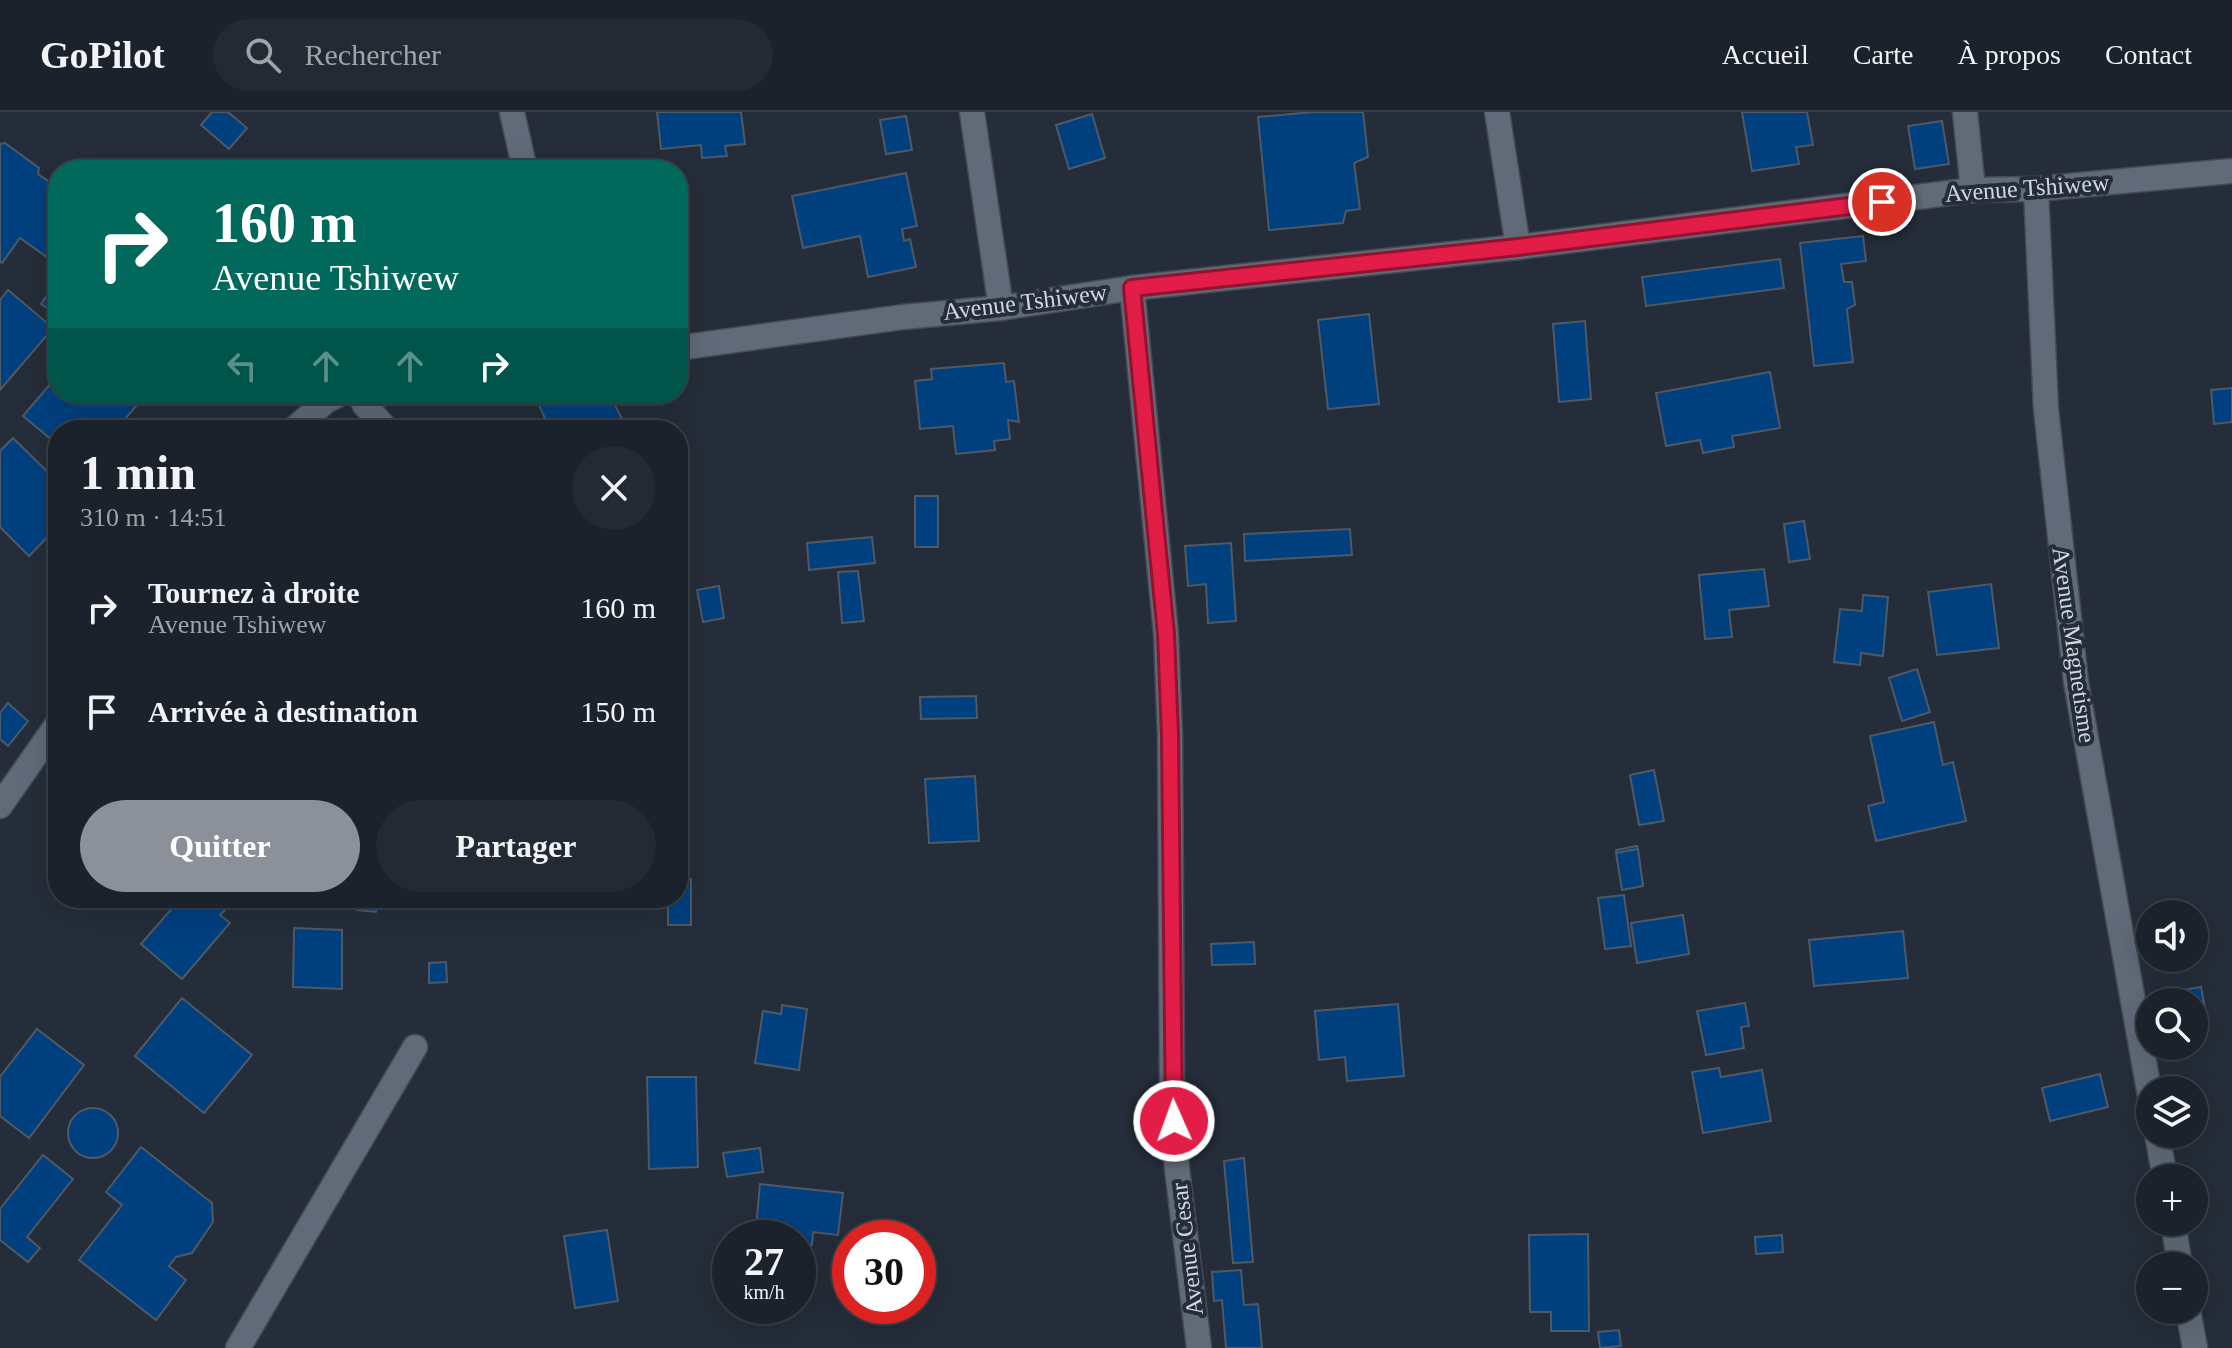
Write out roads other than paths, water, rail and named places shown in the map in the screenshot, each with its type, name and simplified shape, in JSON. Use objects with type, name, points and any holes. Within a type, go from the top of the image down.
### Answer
[{"type":"street","points":[[512,112],[523,160]]},
{"type":"street","points":[[972,112],[1001,308]]},
{"type":"street","points":[[1497,112],[1518,247]]},
{"type":"street","points":[[1965,112],[1973,190]]},
{"type":"street","name":"Avenue Tshiwew","points":[[688,347],[903,317],[1001,308],[1132,288],[1518,247],[1973,190],[2036,189],[2232,171]]},
{"type":"street","name":"Avenue Magnetisme","points":[[2036,189],[2046,409],[2076,682],[2146,1076]]},
{"type":"street","name":"Avenue Cesar","points":[[1132,288],[1166,634],[1170,736],[1172,1097],[1177,1169],[1199,1348]]},
{"type":"street","points":[[304,420],[323,404]]},
{"type":"street","points":[[364,404],[378,420]]},
{"type":"street","points":[[0,806],[48,737]]},
{"type":"street","points":[[238,1348],[415,1047]]},
{"type":"street","points":[[2191,1324],[2195,1348]]}]
